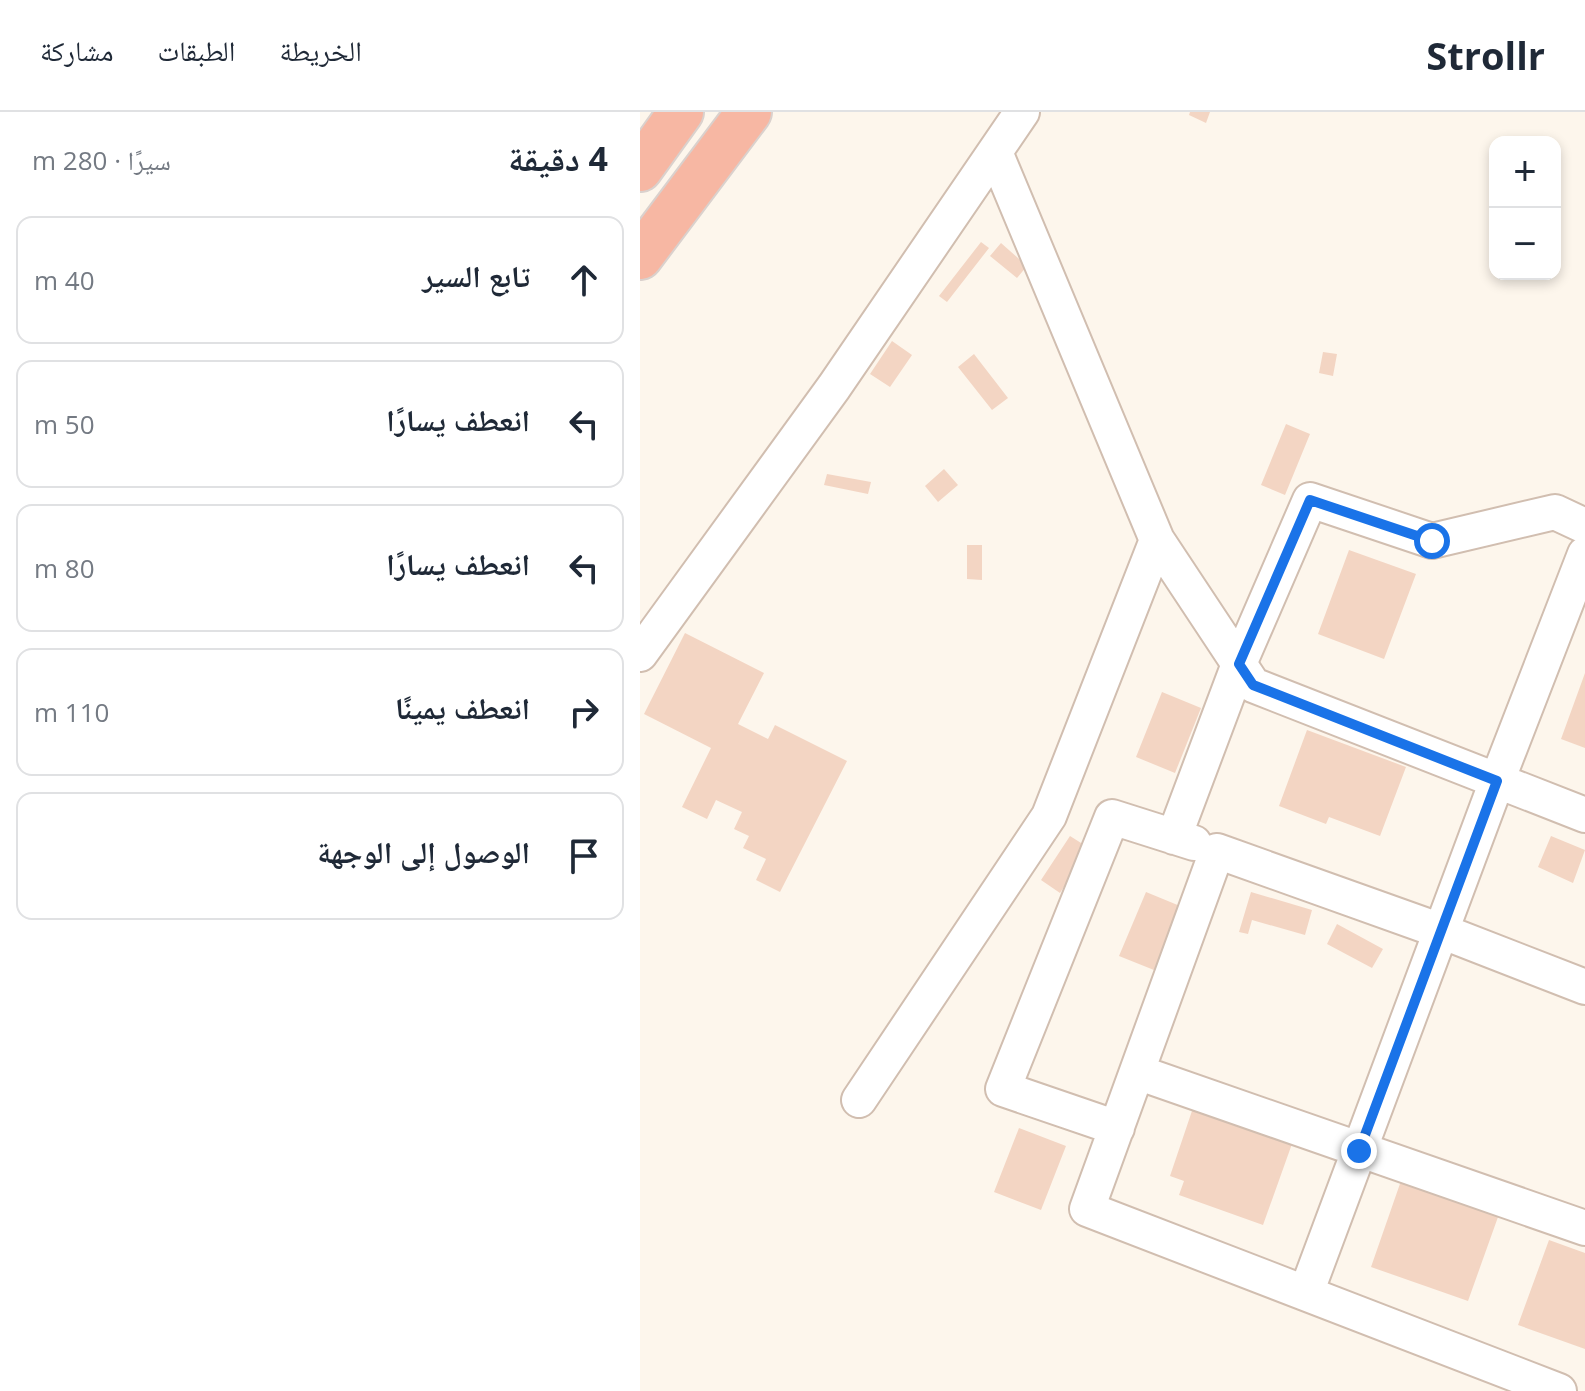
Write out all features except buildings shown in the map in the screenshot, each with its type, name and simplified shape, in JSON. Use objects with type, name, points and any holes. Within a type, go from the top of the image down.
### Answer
[{"type":"highway","points":[[640,169],[681,112]]},
{"type":"highway","points":[[640,257],[749,112]]},
{"type":"street","points":[[640,654],[834,387],[1022,112]]},
{"type":"street","points":[[995,152],[1157,540],[1253,685],[1585,815]]},
{"type":"street","points":[[1174,837],[1239,664],[1310,500],[1432,541],[1555,512],[1585,526]]},
{"type":"street","points":[[859,1100],[1049,816],[1157,540]]},
{"type":"street","points":[[1306,1293],[1585,554]]},
{"type":"street","points":[[1117,1128],[1003,1089],[1112,817],[1441,931],[1585,987]]},
{"type":"street","points":[[1217,851],[1087,1209],[1559,1391]]},
{"type":"street","points":[[1137,1072],[1585,1228]]},
{"type":"route","points":[[1359,1151],[1497,781],[1253,685],[1239,664],[1310,500],[1432,541]]}]
